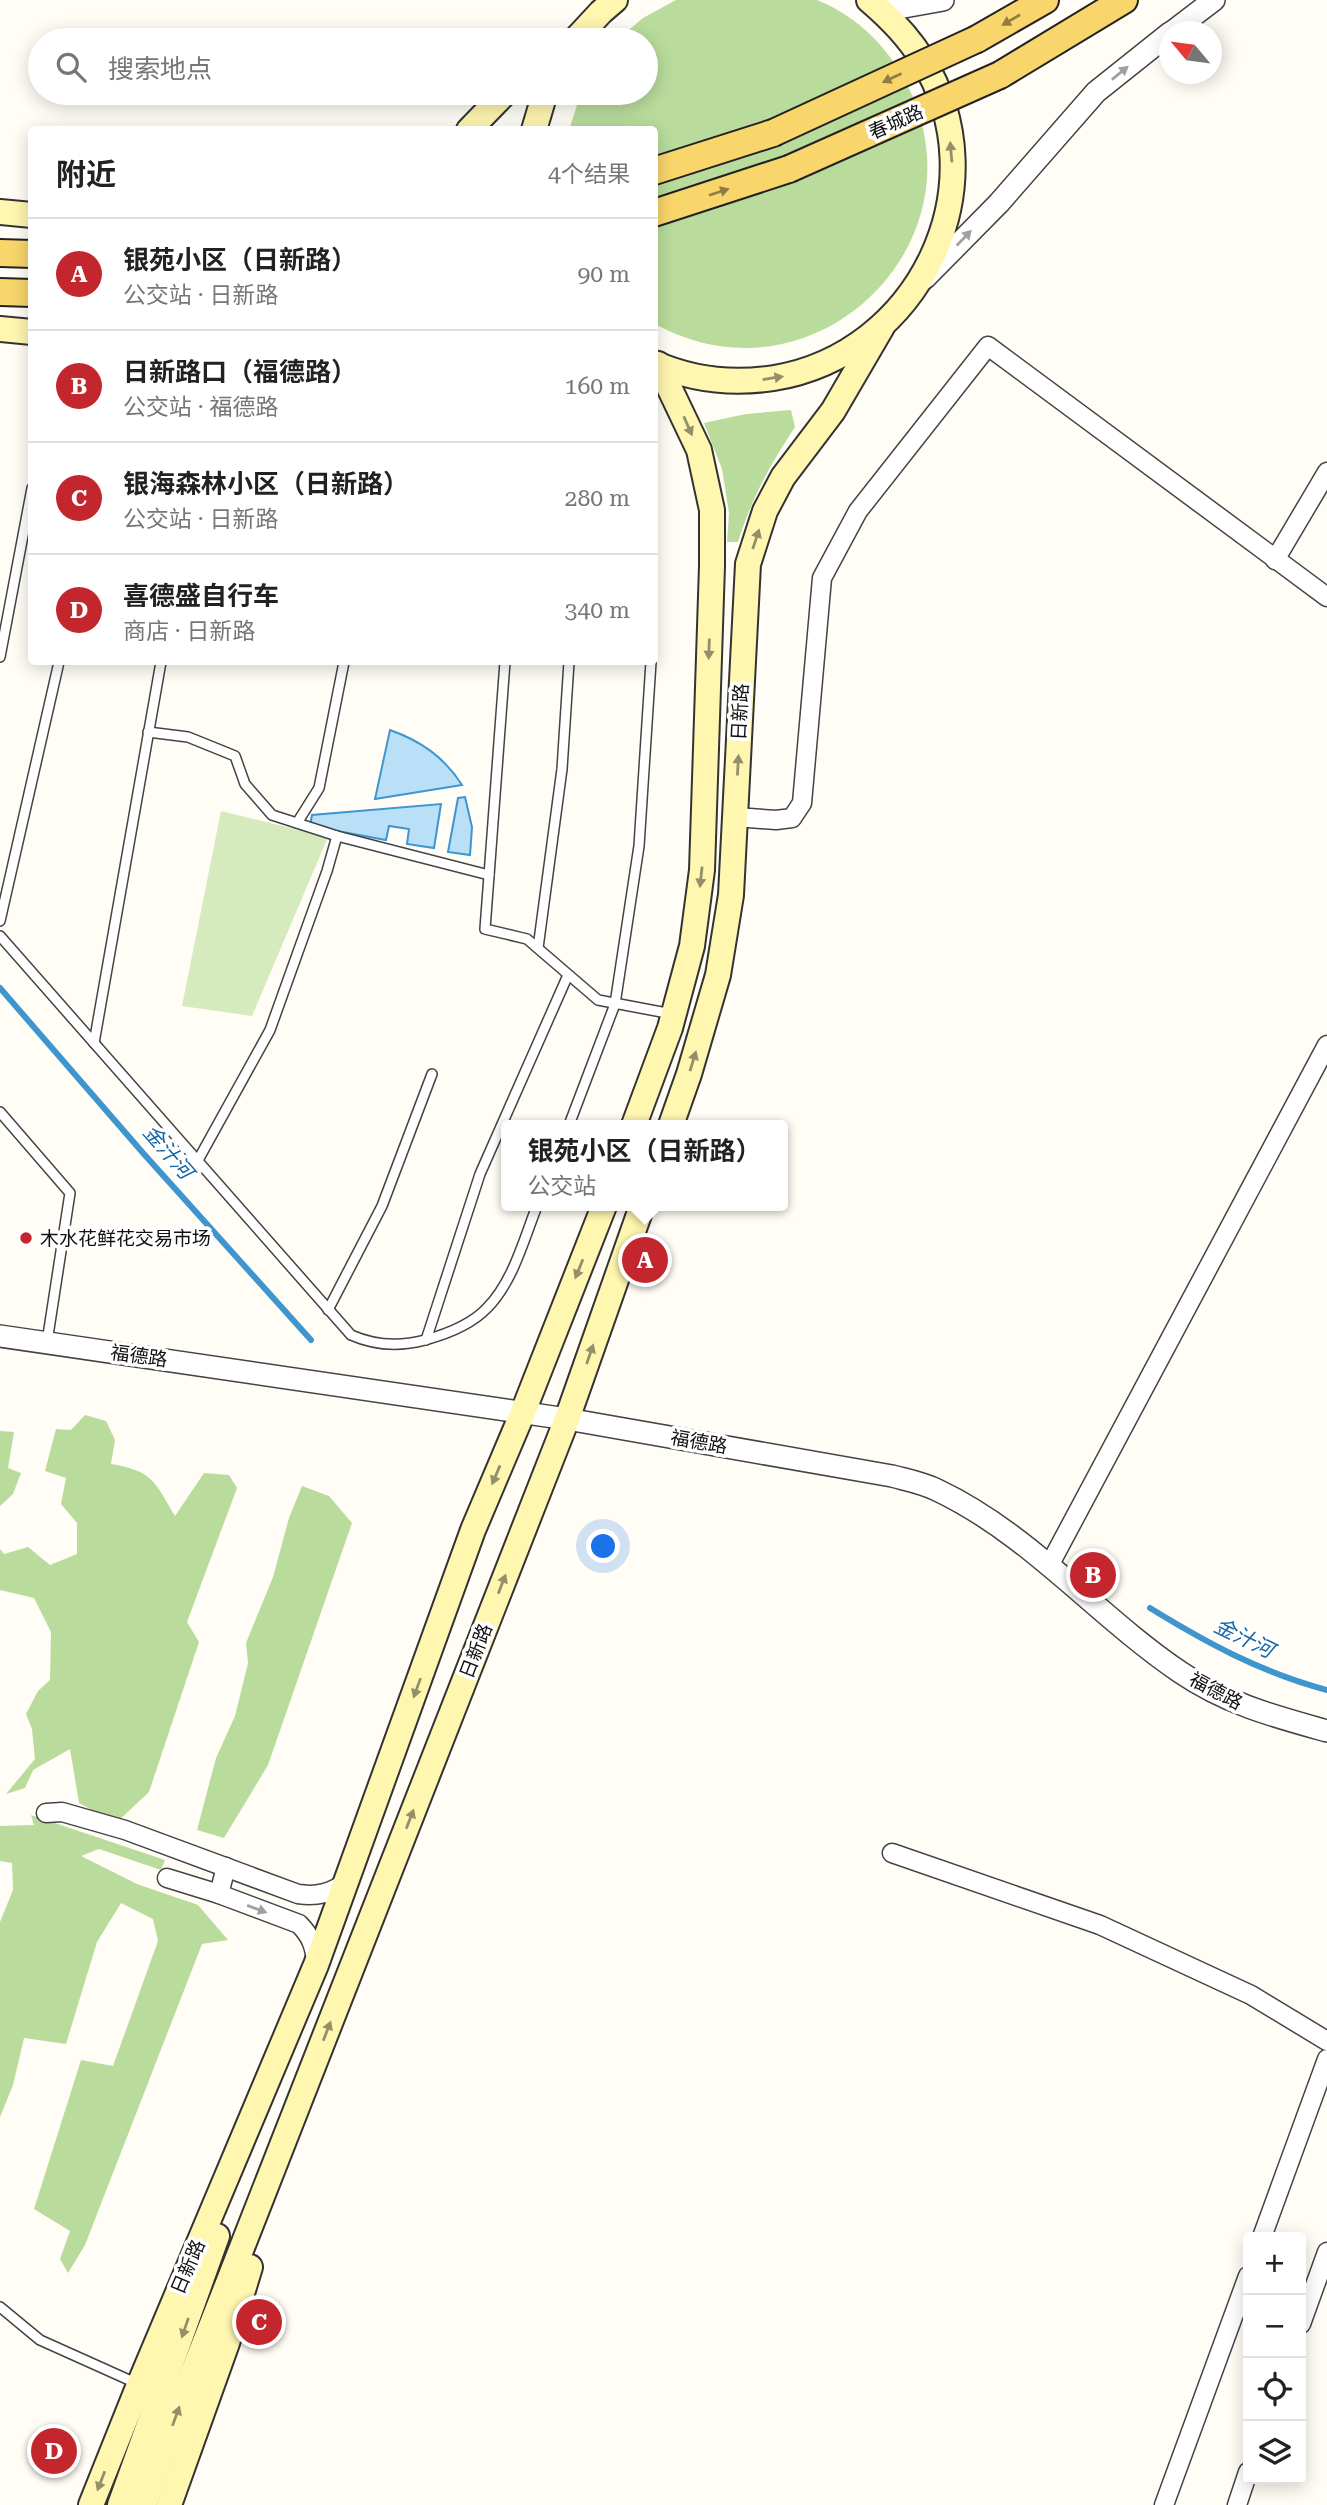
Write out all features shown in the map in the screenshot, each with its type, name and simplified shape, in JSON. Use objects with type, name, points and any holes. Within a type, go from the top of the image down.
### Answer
[{"type":"main road","points":[[585,28],[615,0]]},
{"type":"main road","points":[[658,364],[709,379],[736,381],[788,376],[838,357],[881,327],[916,287],[940,239],[947,214],[952,187],[950,134],[935,83],[923,60],[908,38],[869,0]]},
{"type":"main road","points":[[658,170],[773,133],[977,39],[1045,0]]},
{"type":"main road","name":"春城路","points":[[658,212],[789,169],[1000,75],[1124,0]]},
{"type":"main road","points":[[473,126],[493,105]]},
{"type":"main road","points":[[535,126],[541,105]]},
{"type":"main road","points":[[0,212],[28,215]]},
{"type":"main road","points":[[0,253],[28,254]]},
{"type":"main road","points":[[0,292],[28,293]]},
{"type":"main road","name":"日新路","points":[[673,1120],[718,975],[731,895],[748,564],[765,511],[783,477],[833,411],[881,327]]},
{"type":"main road","points":[[0,329],[28,332]]},
{"type":"main road","name":"日新路","points":[[636,1120],[673,1015],[692,946],[702,870],[712,510],[699,450],[658,367]]},
{"type":"main road","name":"日新路","points":[[91,2505],[219,2191],[316,1965],[473,1530],[523,1412],[602,1211]]},
{"type":"main road","name":"日新路","points":[[120,2505],[143,2475],[179,2408],[567,1419],[640,1211]]},
{"type":"main road","name":"日新路","points":[[144,2505],[143,2475],[289,2032]]},
{"type":"main road","name":"日新路","points":[[169,2505],[227,2343],[302,2094]]},
{"type":"street","points":[[869,0],[904,6],[943,0]]},
{"type":"street","points":[[1186,21],[1214,0]]},
{"type":"street","points":[[916,287],[999,202],[1096,92],[1159,42]]},
{"type":"street","points":[[735,817],[776,820],[792,817],[802,803],[821,578],[858,511],[988,346],[1327,597]]},
{"type":"street","points":[[1275,560],[1327,472]]},
{"type":"street","points":[[1050,1564],[1327,1045]]},
{"type":"street","name":"福德路","points":[[0,1336],[523,1412],[892,1476],[935,1489],[982,1515],[1050,1564],[1142,1644],[1224,1699],[1260,1713],[1327,1731]]},
{"type":"street","points":[[46,1813],[62,1812],[107,1826],[298,1894],[312,1896],[332,1892],[347,1881]]},
{"type":"street","points":[[892,1853],[948,1870],[1100,1925],[1251,1995],[1327,2041]]},
{"type":"street","points":[[219,1894],[226,1867]]},
{"type":"street","points":[[167,1878],[299,1924],[309,1933],[315,1950],[316,1965]]},
{"type":"street","points":[[1264,2232],[1327,2059]]},
{"type":"street","points":[[1306,2310],[1327,2252]]},
{"type":"street","points":[[1164,2505],[1243,2290]]},
{"type":"street","points":[[1237,2505],[1244,2484]]},
{"type":"lane","points":[[0,657],[28,509]]},
{"type":"lane","points":[[0,921],[58,665]]},
{"type":"lane","points":[[94,1043],[160,665]]},
{"type":"lane","points":[[297,823],[319,788],[343,665]]},
{"type":"lane","points":[[505,665],[485,929],[527,939],[598,1000],[673,1015]]},
{"type":"lane","points":[[538,948],[562,769],[569,665]]},
{"type":"lane","points":[[571,1120],[615,1004],[639,846],[651,665]]},
{"type":"lane","points":[[149,732],[188,737],[235,756],[245,784],[272,815],[337,836],[489,875]]},
{"type":"lane","points":[[197,1162],[270,1030],[337,836]]},
{"type":"lane","points":[[0,936],[351,1335],[369,1343],[404,1346],[454,1331],[487,1308],[508,1279],[535,1211]]},
{"type":"lane","points":[[504,1120],[568,975]]},
{"type":"lane","points":[[328,1310],[382,1206],[432,1074]]},
{"type":"lane","points":[[0,1112],[69,1193],[47,1343]]},
{"type":"lane","points":[[426,1340],[480,1174],[501,1127]]},
{"type":"lane","points":[[0,2307],[40,2340],[139,2385]]},
{"type":"green space","points":[[676,0],[817,0],[854,20],[884,49],[900,72],[924,133],[926,192],[908,246],[875,292],[830,326],[776,345],[716,346],[658,325],[658,126],[570,126],[577,105],[658,105],[658,28],[631,28],[643,18]]},
{"type":"green space","points":[[791,410],[795,427],[762,482],[738,542],[727,542],[729,513],[722,469],[704,423],[746,414]]},
{"type":"green space","points":[[221,811],[328,837],[252,1016],[182,1006]]},
{"type":"green space","points":[[85,1415],[106,1421],[115,1440],[111,1464],[144,1474],[157,1486],[175,1516],[204,1473],[229,1475],[237,1488],[187,1622],[199,1642],[149,1792],[116,1823],[79,1803],[70,1749],[33,1770],[25,1788],[6,1794],[35,1759],[32,1729],[26,1714],[38,1691],[50,1680],[51,1632],[34,1598],[0,1590],[0,1549],[4,1554],[28,1547],[50,1565],[77,1554],[77,1523],[61,1504],[66,1478],[45,1471],[56,1429],[71,1430]]},
{"type":"green space","points":[[0,1431],[14,1432],[8,1468],[21,1473],[13,1494],[0,1506]]},
{"type":"green space","points":[[302,1486],[329,1496],[352,1523],[268,1765],[224,1838],[197,1830],[216,1758],[235,1716],[248,1663],[246,1643],[273,1577],[289,1518]]},
{"type":"green space","points":[[31,1815],[165,1860],[161,1870],[99,1849],[81,1856],[137,1884],[198,1905],[228,1940],[202,1944],[85,2245],[68,2273],[60,2259],[70,2231],[34,2209],[81,2060],[113,2066],[158,1941],[153,1919],[121,1903],[97,1942],[66,2044],[24,2038],[13,2085],[0,2117],[0,1922],[13,1890],[12,1863],[0,1861],[0,1826],[34,1825]]},
{"type":"water","points":[[390,730],[431,751],[448,766],[462,785],[375,799]]},
{"type":"water","points":[[465,797],[472,827],[470,855],[448,852],[458,798]]},
{"type":"water","points":[[441,804],[434,848],[407,844],[409,829],[389,826],[386,840],[310,826],[312,815]]},
{"type":"waterway","name":"金汁河","points":[[0,988],[311,1340]]},
{"type":"waterway","name":"金汁河","points":[[1150,1608],[1257,1666],[1327,1690]]},
{"type":"place","name":"木水花鲜花交易市场","points":[[26,1238]]},
{"type":"place","name":"银苑小区（日新路）","points":[[645,1260]]},
{"type":"place","name":"日新路口（福德路）","points":[[1093,1575]]},
{"type":"place","name":"银海森林小区（日新路）","points":[[259,2322]]},
{"type":"place","name":"喜德盛自行车","points":[[54,2451]]}]
